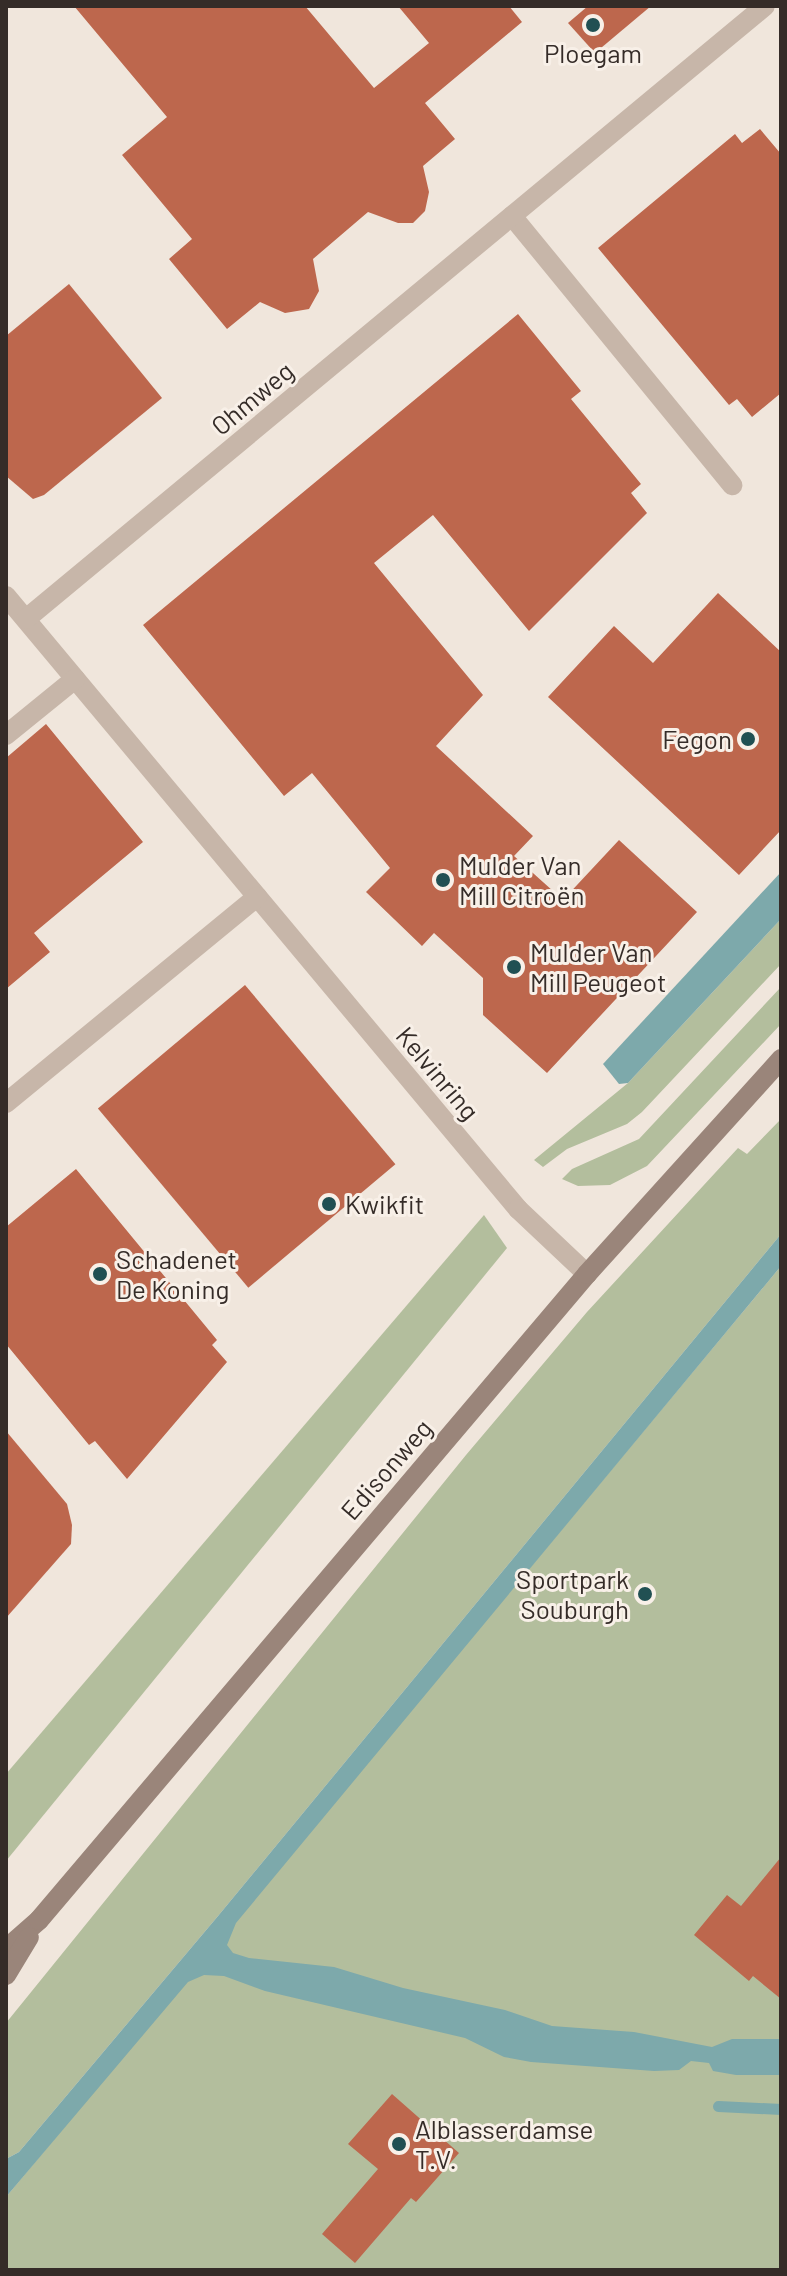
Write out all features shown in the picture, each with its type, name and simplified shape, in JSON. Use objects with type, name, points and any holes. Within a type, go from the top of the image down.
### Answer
[{"type":"street","name":"Ohmweg","points":[[26,619],[765,6]]},
{"type":"street","points":[[512,216],[732,485]]},
{"type":"street","name":"Kelvinring","points":[[6,596],[518,1209],[587,1274]]},
{"type":"street","points":[[6,735],[75,679]]},
{"type":"street","points":[[6,1103],[257,897]]},
{"type":"street","name":"Edisonweg","points":[[6,1949],[39,1920],[587,1274],[781,1059]]},
{"type":"street","name":"Edisonweg","points":[[6,1975],[39,1920]]},
{"type":"green space","points":[[781,919],[781,964],[642,1112],[627,1124],[567,1149],[543,1167],[534,1160],[628,1083]]},
{"type":"green space","points":[[781,987],[781,1024],[647,1166],[610,1185],[578,1186],[562,1179],[572,1169],[639,1139]]},
{"type":"green space","points":[[781,1119],[781,1234],[218,1916],[19,2152],[6,2159],[6,2023],[466,1455],[587,1312],[738,1148],[747,1154]]},
{"type":"green space","points":[[484,1215],[507,1248],[6,1861],[6,1774]]},
{"type":"green space","name":"Sportpark Souburgh","points":[[781,1266],[781,2270],[6,2270],[6,2197]]},
{"type":"water","points":[[781,872],[781,919],[628,1083],[619,1084],[603,1064]]},
{"type":"water","points":[[781,1234],[781,1266],[236,1923],[227,1945],[233,1953],[249,1958],[334,1967],[403,1988],[505,2010],[552,2026],[634,2032],[712,2047],[732,2039],[781,2039],[781,2075],[736,2075],[713,2071],[709,2063],[691,2061],[679,2070],[654,2071],[531,2062],[504,2057],[465,2038],[265,1991],[224,1976],[204,1975],[188,1982],[6,2197],[6,2159],[19,2152],[218,1916]]},
{"type":"building","points":[[74,6],[305,6],[374,88],[429,43],[398,6],[509,6],[522,22],[425,103],[455,139],[423,166],[429,192],[425,211],[413,223],[398,223],[368,212],[313,259],[319,291],[309,309],[285,313],[260,302],[227,329],[169,259],[192,239],[122,155],[167,117]]},
{"type":"building","points":[[588,6],[651,6],[595,53],[568,23]]},
{"type":"building","points":[[760,129],[781,154],[781,393],[752,417],[737,399],[729,405],[598,248],[735,134],[742,143]]},
{"type":"building","points":[[69,284],[162,398],[44,495],[33,499],[6,476],[6,336]]},
{"type":"building","points":[[518,314],[581,391],[571,399],[641,484],[631,493],[647,513],[529,631],[433,515],[374,563],[483,695],[436,746],[533,836],[514,856],[563,900],[619,840],[697,912],[547,1073],[483,1015],[483,978],[434,933],[422,946],[366,892],[390,868],[312,773],[284,796],[143,625]]},
{"type":"building","points":[[718,593],[781,652],[781,830],[739,875],[548,697],[614,626],[653,663]]},
{"type":"building","points":[[46,724],[143,842],[34,933],[50,952],[6,989],[6,758]]},
{"type":"building","points":[[245,985],[395,1164],[248,1288],[98,1108]]},
{"type":"building","points":[[76,1169],[217,1340],[212,1345],[227,1362],[127,1479],[95,1441],[89,1445],[6,1344],[6,1227]]},
{"type":"building","points":[[6,1431],[67,1504],[72,1525],[71,1544],[6,1618]]},
{"type":"building","points":[[781,1857],[781,1999],[753,1976],[749,1981],[694,1935],[727,1895],[741,1906]]},
{"type":"building","points":[[392,2094],[459,2153],[416,2202],[411,2198],[355,2263],[322,2234],[378,2169],[348,2144]]},
{"type":"waterway","points":[[718,2106],[781,2109]]},
{"type":"place","name":"Ploegam","points":[[593,25]]},
{"type":"place","name":"Fegon","points":[[748,739]]},
{"type":"place","name":"Mulder Van Mill Citroën","points":[[443,880]]},
{"type":"place","name":"Mulder Van Mill Peugeot","points":[[514,967]]},
{"type":"place","name":"Kwikfit","points":[[329,1204]]},
{"type":"place","name":"Schadenet De Koning","points":[[100,1274]]},
{"type":"place","name":"Sportpark Souburgh","points":[[645,1594]]},
{"type":"place","name":"Alblasserdamse T.V.","points":[[399,2144]]}]
